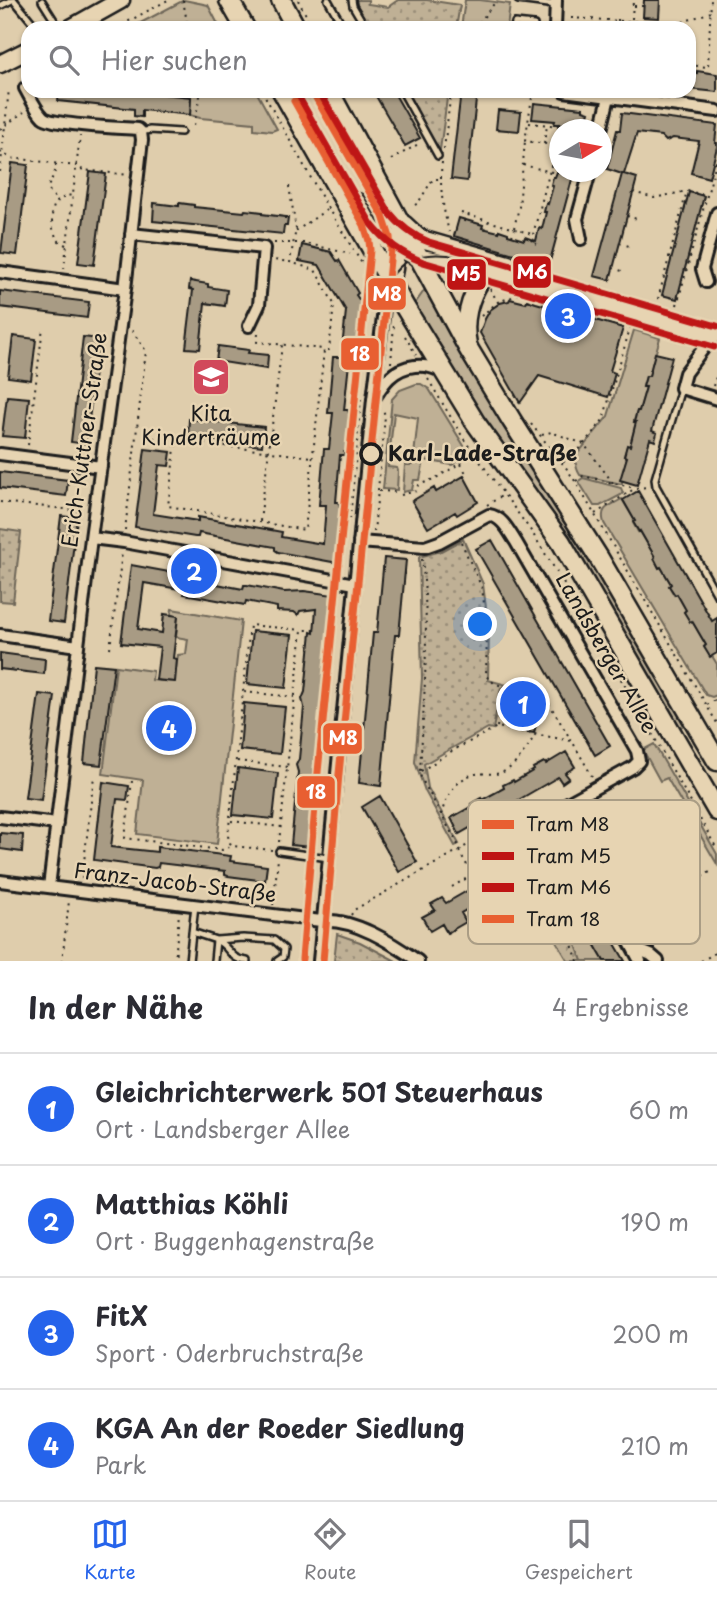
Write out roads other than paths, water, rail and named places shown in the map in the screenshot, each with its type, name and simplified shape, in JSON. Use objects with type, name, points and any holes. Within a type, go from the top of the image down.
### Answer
[{"type":"main road","points":[[229,0],[241,21]]},
{"type":"main road","points":[[281,0],[292,21]]},
{"type":"main road","name":"Landsberger Allee","points":[[286,98],[342,198],[382,283],[475,422],[561,542],[717,811]]},
{"type":"main road","name":"Landsberger Allee","points":[[333,98],[468,348],[599,558],[717,761]]},
{"type":"street","points":[[84,21],[121,0]]},
{"type":"street","points":[[555,21],[556,2]]},
{"type":"street","points":[[0,64],[21,54]]},
{"type":"street","points":[[31,98],[44,118],[51,121],[141,132]]},
{"type":"street","points":[[604,119],[609,98]]},
{"type":"street","points":[[617,98],[717,111]]},
{"type":"street","name":"Erich-Kuttner-Straße","points":[[49,887],[91,538],[125,289],[141,132]]},
{"type":"street","points":[[581,239],[577,219],[587,182]]},
{"type":"street","points":[[342,198],[357,202],[372,229],[396,246],[420,258],[452,263],[492,282]]},
{"type":"street","points":[[396,214],[408,228],[425,240],[508,264],[528,279]]},
{"type":"street","name":"Landsberger Allee","points":[[382,283],[396,246],[396,214]]},
{"type":"street","points":[[706,282],[702,269],[717,214]]},
{"type":"street","points":[[131,234],[264,254],[259,305],[250,326]]},
{"type":"street","points":[[319,961],[355,584],[365,543],[385,300],[382,283],[420,258]]},
{"type":"street","points":[[0,272],[125,289]]},
{"type":"street","points":[[468,348],[466,318],[482,279],[492,282],[504,278],[528,279],[713,333],[685,373],[681,388],[715,394]]},
{"type":"street","points":[[377,402],[388,379],[405,369],[421,365],[434,367],[445,374]]},
{"type":"street","points":[[0,454],[101,467]]},
{"type":"street","name":"Landsberger Allee","points":[[365,543],[420,548],[439,542],[489,515],[500,519],[638,751],[639,761],[633,767],[595,781],[575,800]]},
{"type":"street","points":[[91,538],[355,584]]},
{"type":"street","points":[[0,635],[78,646]]},
{"type":"street","points":[[0,817],[57,824]]},
{"type":"street","name":"Franz-Jacob-Straße","points":[[0,881],[346,922],[380,938],[418,961]]},
{"type":"street","name":"Landsberger Allee","points":[[632,944],[634,948]]},
{"type":"street","points":[[634,948],[640,961]]},
{"type":"street","points":[[634,948],[652,955],[658,961]]},
{"type":"lane","points":[[0,6],[13,0],[31,21]]},
{"type":"lane","points":[[328,0],[340,21]]},
{"type":"lane","points":[[352,0],[362,21]]},
{"type":"lane","points":[[518,0],[556,2]]},
{"type":"lane","points":[[42,1],[55,21]]},
{"type":"lane","points":[[406,98],[439,156]]},
{"type":"lane","points":[[141,132],[181,132]]},
{"type":"lane","points":[[681,388],[655,479],[656,486],[717,595]]},
{"type":"lane","points":[[279,851],[329,858]]},
{"type":"lane","points":[[189,961],[195,905]]},
{"type":"lane","points":[[192,932],[225,944],[230,954],[238,960],[247,961]]},
{"type":"lane","points":[[214,961],[216,940]]},
{"type":"lane","points":[[216,940],[274,940],[284,949],[283,957],[277,961]]},
{"type":"tram line","name":"M5","points":[[299,98],[371,224],[401,251],[423,262],[714,347]]},
{"type":"tram line","name":"M8","points":[[316,98],[383,216],[391,250],[323,961]]},
{"type":"tram line","name":"M6","points":[[323,98],[389,212],[402,226],[418,237],[717,326]]},
{"type":"tram line","name":"18","points":[[294,101],[364,225],[370,250],[302,959]]},
{"type":"tram line","points":[[381,305],[392,277],[399,267],[408,261],[431,255],[461,257]]},
{"type":"place","name":"FitX","points":[[568,316]]},
{"type":"place","name":"Kita Kinderträume","points":[[211,377]]},
{"type":"place","name":"Karl-Lade-Straße","points":[[371,454]]},
{"type":"place","name":"Matthias Köhli","points":[[194,571]]},
{"type":"place","name":"Gleichrichterwerk 501 Steuerhaus","points":[[523,704]]},
{"type":"place","name":"KGA An der Roeder Siedlung","points":[[169,728]]}]
